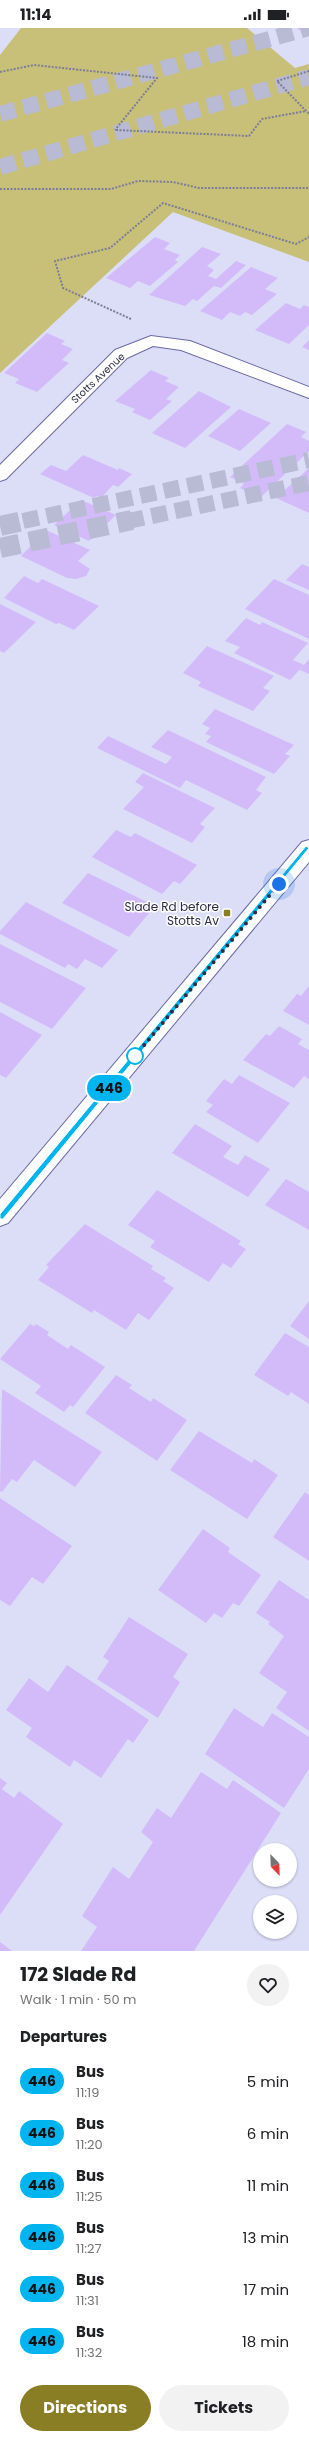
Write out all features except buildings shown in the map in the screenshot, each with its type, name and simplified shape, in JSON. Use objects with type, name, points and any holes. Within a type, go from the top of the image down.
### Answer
[{"type":"street","name":"Stotts Avenue","points":[[0,475],[121,354],[151,341],[184,345],[309,393]]},
{"type":"street","points":[[0,1216],[309,848]]},
{"type":"path","points":[[0,72],[34,65],[157,78],[115,130],[249,136],[262,119],[306,111]]},
{"type":"path","points":[[309,71],[277,81],[309,114]]},
{"type":"path","points":[[0,189],[111,189],[138,181],[173,182],[199,188],[309,188]]},
{"type":"path","points":[[131,319],[63,288],[55,261],[110,248],[163,203],[296,244],[309,237]]},
{"type":"shaded area","points":[[21,28],[247,28],[295,68],[309,64],[309,262],[173,212],[0,373],[0,55]]},
{"type":"tunnel","points":[[0,114],[309,28]]},
{"type":"tunnel","points":[[0,167],[309,77]]},
{"type":"tunnel","points":[[23,521],[309,460]]},
{"type":"tunnel","points":[[128,521],[309,483]]},
{"type":"tunnel","points":[[0,526],[27,520]]},
{"type":"tunnel","points":[[0,548],[132,520]]},
{"type":"bus line","name":"446","points":[[0,1216],[309,848]]},
{"type":"place","name":"Slade Rd before Stotts Av","points":[[227,913]]},
{"type":"route","points":[[135,1056],[279,884]]}]
